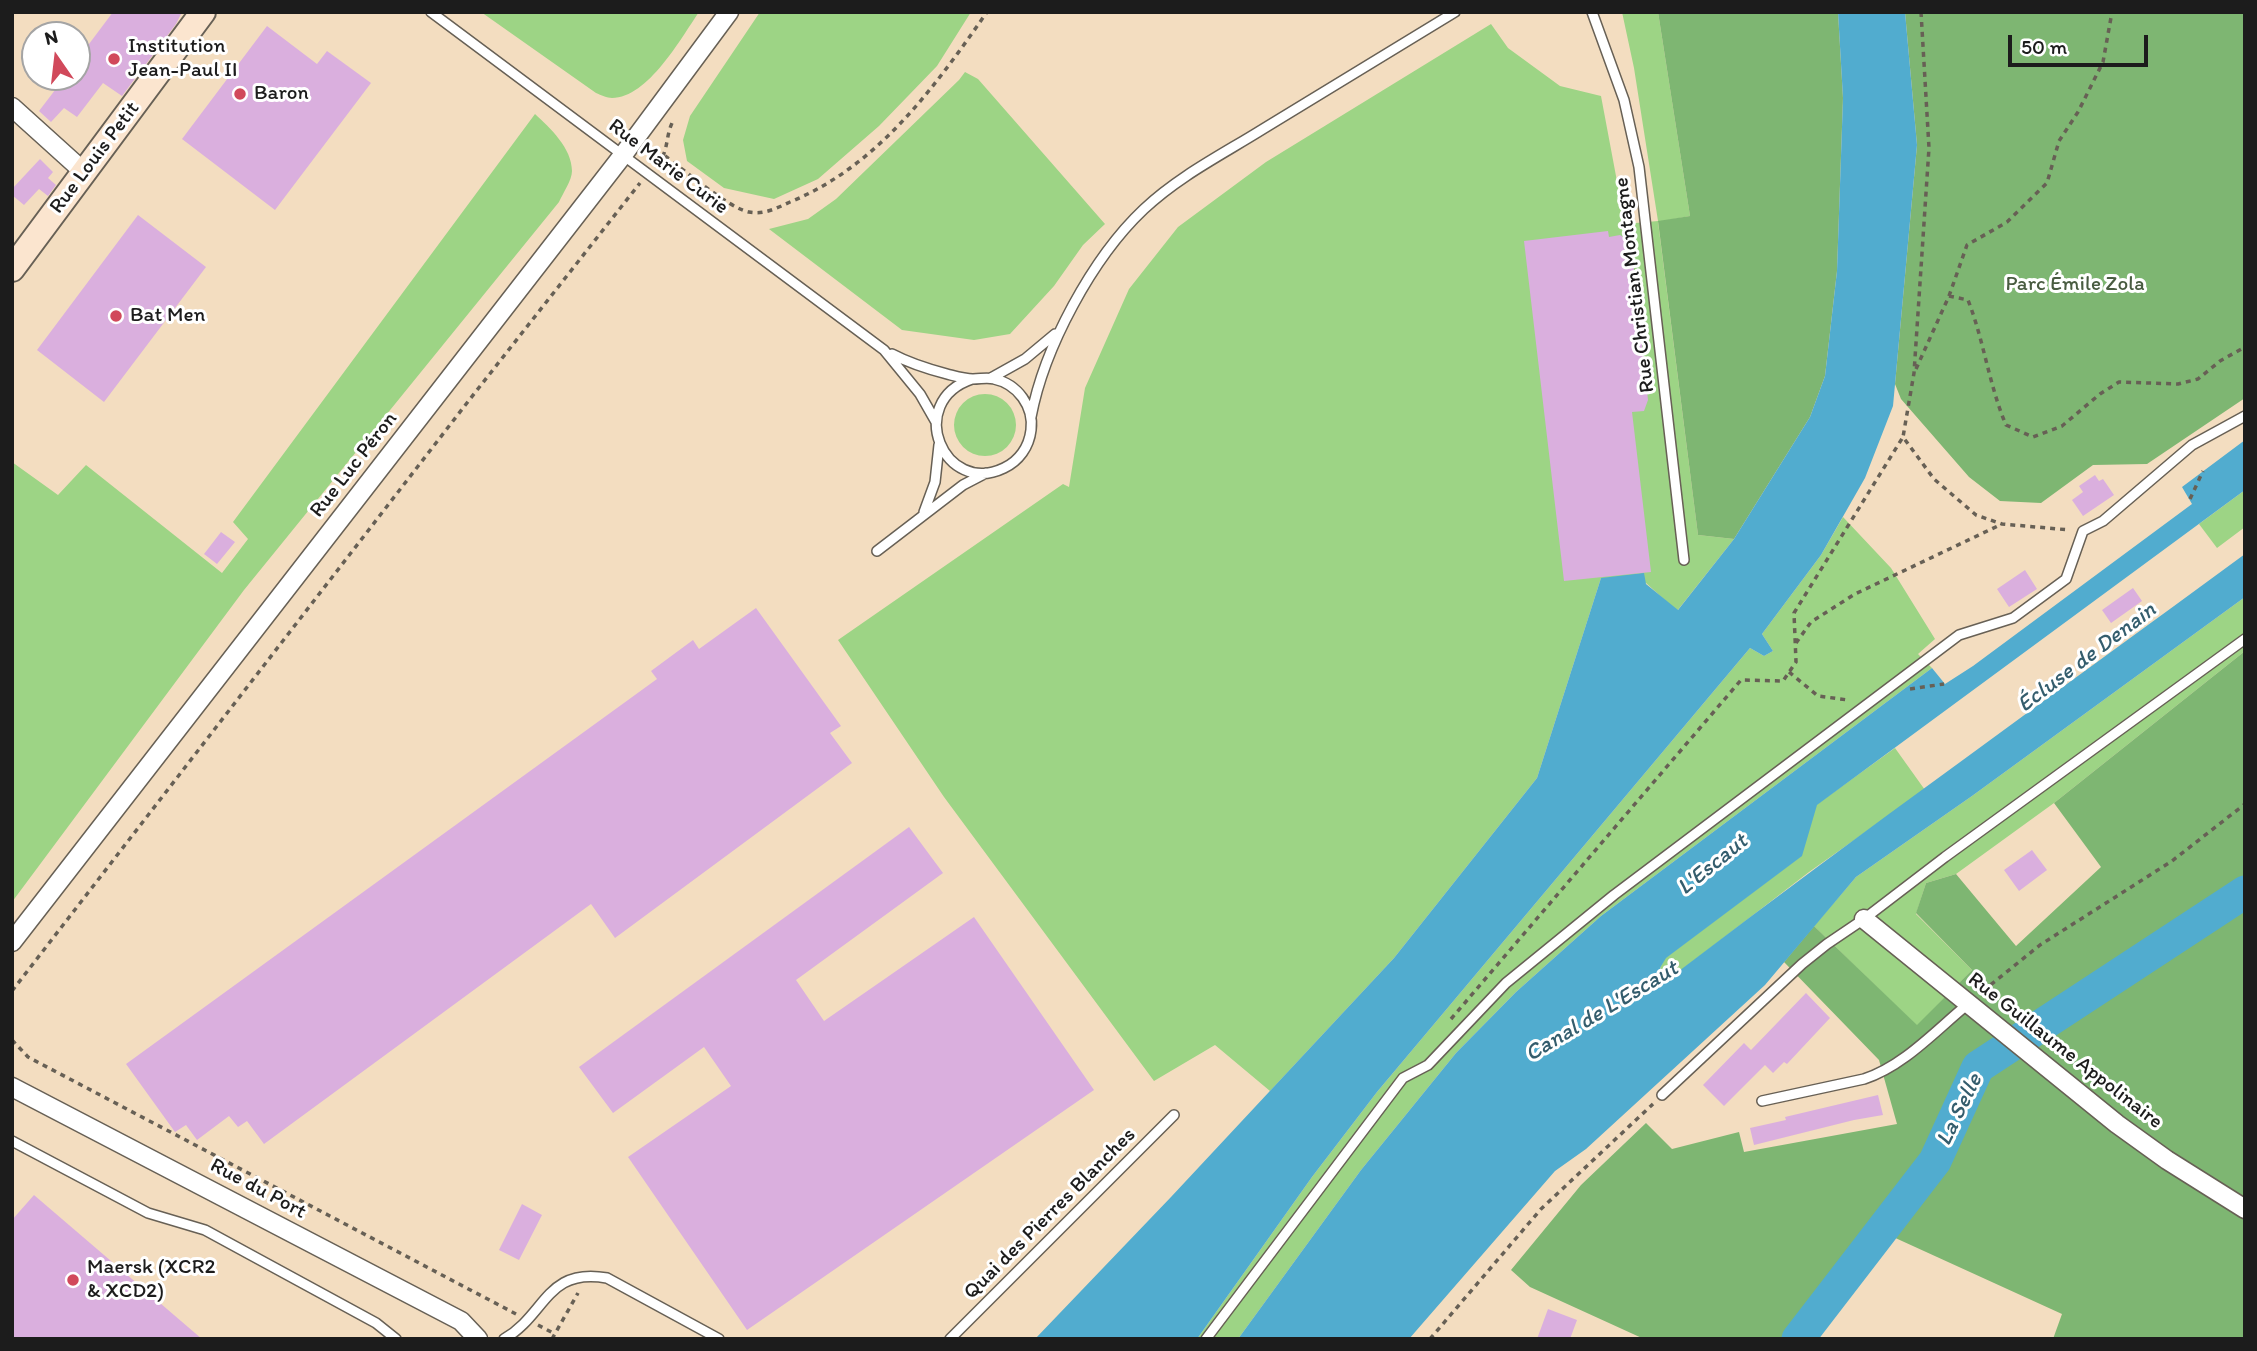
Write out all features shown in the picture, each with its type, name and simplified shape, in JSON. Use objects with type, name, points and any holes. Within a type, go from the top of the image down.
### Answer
[{"type":"street","name":"Rue Louis Petit","points":[[12,269],[203,12]]},
{"type":"street","name":"Rue Luc Péron","points":[[12,942],[623,155],[729,12]]},
{"type":"street","points":[[12,107],[84,172]]},
{"type":"street","name":"Rue Guillaume Appolinaire","points":[[1864,919],[2133,1136],[2245,1209]]},
{"type":"street","name":"Rue du Port","points":[[12,1087],[461,1321],[478,1339]]},
{"type":"lane","name":"Rue Marie Curie","points":[[431,12],[884,350],[912,382],[936,422]]},
{"type":"lane","points":[[877,551],[967,482],[1010,465],[1021,454],[1031,433],[1031,417],[1040,376],[1063,324],[1112,245],[1159,195],[1455,12]]},
{"type":"lane","name":"Rue Christian Montagne","points":[[1592,12],[1624,100],[1639,167],[1685,560]]},
{"type":"lane","points":[[991,378],[1037,350],[1063,324]]},
{"type":"lane","name":"Rue Marie Curie","points":[[884,350],[923,367],[972,379]]},
{"type":"lane","points":[[924,513],[933,488],[939,443],[936,422],[939,407],[947,394],[972,379],[991,378],[1017,391],[1026,403],[1031,417]]},
{"type":"lane","points":[[1206,1339],[1403,1078],[1428,1065],[1506,983],[1614,895],[1959,635],[2013,618],[2066,579],[2083,531],[2103,521],[2192,445],[2245,416]]},
{"type":"lane","points":[[939,443],[957,465],[987,473]]},
{"type":"lane","points":[[1662,1095],[1802,964],[2245,639]]},
{"type":"lane","points":[[1762,1101],[1864,1079],[1880,1073],[1968,1004]]},
{"type":"lane","name":"Quai des Pierres Blanches","points":[[950,1339],[1174,1115]]},
{"type":"lane","points":[[12,1141],[138,1209],[205,1230],[376,1323],[396,1339]]},
{"type":"lane","points":[[504,1339],[528,1320],[556,1287],[566,1281],[588,1276],[607,1278],[719,1339]]},
{"type":"path","points":[[665,156],[746,212],[762,213],[809,195],[856,164],[916,108],[987,12]]},
{"type":"path","points":[[1446,1024],[1741,680],[1783,681],[1790,672],[1796,662],[1794,613],[1903,436],[1914,373],[1928,148],[1921,12]]},
{"type":"path","points":[[1914,373],[1950,296],[1967,245],[2007,222],[2047,183],[2059,141],[2103,62],[2112,12]]},
{"type":"path","points":[[12,991],[479,388],[647,175],[665,156],[673,123],[656,111]]},
{"type":"path","points":[[1950,296],[1968,300],[1975,317],[1995,401],[2006,425],[2034,437],[2062,426],[2100,394],[2119,382],[2178,384],[2198,379],[2220,361],[2245,347]]},
{"type":"path","points":[[1903,436],[1934,478],[1976,515],[2002,524],[2083,531]]},
{"type":"path","points":[[2190,499],[2203,471]]},
{"type":"path","points":[[1795,645],[1811,622],[1855,594],[2002,524]]},
{"type":"path","points":[[1790,672],[1818,696],[1846,701],[1858,697]]},
{"type":"path","points":[[1904,690],[1944,684]]},
{"type":"path","points":[[1968,1004],[2040,945],[2172,861],[2245,804]]},
{"type":"path","points":[[12,1040],[19,1049],[40,1063],[555,1334]]},
{"type":"path","points":[[1430,1339],[1551,1199],[1662,1095]]},
{"type":"path","points":[[552,1339],[588,1276]]},
{"type":"green space","points":[[481,12],[699,12],[651,78],[625,95],[612,98],[596,93]]},
{"type":"green space","points":[[760,12],[971,12],[937,66],[879,126],[818,179],[774,199],[724,188],[687,161],[683,140],[690,116]]},
{"type":"green space","points":[[1622,12],[1658,12],[1690,216],[1658,222],[1698,535],[1734,539],[1677,611],[1646,583],[1601,578],[1537,778],[1394,958],[1270,1091],[1215,1045],[1154,1081],[944,797],[838,640],[1063,484],[1069,487],[1085,388],[1129,289],[1178,227],[1266,162],[1491,24],[1508,48],[1560,86],[1601,96],[1625,224],[1658,221],[1634,68]]},
{"type":"green space","points":[[1658,12],[1838,12],[1843,98],[1837,271],[1825,376],[1810,417],[1734,539],[1698,535],[1658,221],[1690,216]]},
{"type":"green space","name":"Parc Émile Zola","points":[[1905,12],[2245,12],[2245,398],[2147,464],[2093,465],[2041,503],[2000,501],[1969,477],[1901,399],[1895,384],[1917,145]]},
{"type":"green space","points":[[965,72],[978,79],[1105,224],[1083,245],[1054,286],[1010,334],[974,340],[902,330],[769,229],[808,219],[836,199]]},
{"type":"green space","points":[[535,114],[559,139],[571,163],[571,178],[559,202],[244,590],[12,902],[12,462],[58,495],[86,465],[222,573],[248,539],[233,522]]},
{"type":"green space","points":[[985,394],[1007,403],[1016,425],[1007,447],[985,456],[963,447],[954,425],[963,403]]},
{"type":"green space","points":[[2245,490],[2245,527],[2217,548],[2199,524]]},
{"type":"green space","points":[[1843,517],[1891,568],[1935,639],[1918,654],[1932,668],[1601,916],[1516,992],[1456,1053],[1361,1170],[1238,1339],[1197,1339],[1312,1177],[1377,1092],[1750,648],[1764,656],[1773,651],[1762,634],[1821,555]]},
{"type":"green space","points":[[2245,597],[2245,651],[2054,803],[1956,874],[1926,883],[1916,914],[1972,970],[1917,1026],[1814,926],[1856,877]]},
{"type":"green space","points":[[2245,651],[2245,1339],[2053,1339],[2062,1314],[1891,1236],[1814,1339],[1644,1339],[1530,1287],[1511,1270],[1581,1185],[1646,1123],[1672,1149],[1739,1132],[1744,1152],[1897,1124],[1879,1060],[1784,962],[1814,926],[1917,1025],[1972,970],[1916,913],[1926,883],[1956,874],[2016,946],[2101,867],[2054,803]]},
{"type":"green space","points":[[1895,748],[1925,790],[1809,872],[1679,972],[1666,975],[1660,968],[1665,958],[1801,856],[1816,805]]},
{"type":"water","points":[[1838,12],[1905,12],[1917,145],[1893,406],[1865,478],[1821,555],[1762,634],[1773,651],[1764,656],[1750,648],[1377,1092],[1312,1177],[1197,1339],[1035,1339],[1394,958],[1537,778],[1601,578],[1644,573],[1646,584],[1678,610],[1734,539],[1810,417],[1825,376],[1837,271],[1843,98]]},
{"type":"water","points":[[2245,440],[2245,490],[1817,805],[1802,856],[1666,958],[1660,968],[1666,975],[1679,971],[2245,554],[2245,597],[1856,877],[1765,985],[1586,1149],[1555,1171],[1409,1339],[1238,1339],[1361,1170],[1456,1053],[1516,992],[1601,916],[1932,668],[1945,684],[1973,666],[2192,504],[2182,487]]},
{"type":"building","name":"Institution Jean-Paul II","points":[[113,12],[182,12],[122,96],[103,83],[77,117],[64,108],[51,122],[39,111],[54,91],[91,91],[91,41]]},
{"type":"building","points":[[267,26],[317,64],[327,51],[371,83],[275,210],[182,139]]},
{"type":"building","points":[[40,159],[53,172],[48,178],[56,185],[48,196],[39,189],[24,205],[12,195],[12,189]]},
{"type":"building","name":"Bat Men","points":[[138,215],[206,267],[104,402],[37,350]]},
{"type":"building","points":[[1608,231],[1609,237],[1620,235],[1631,242],[1648,400],[1644,411],[1632,412],[1651,572],[1564,581],[1524,241]]},
{"type":"building","points":[[2095,475],[2099,481],[2103,479],[2114,495],[2083,516],[2072,500],[2083,492],[2079,486]]},
{"type":"building","points":[[221,532],[235,542],[217,564],[204,554]]},
{"type":"building","points":[[2025,570],[2037,589],[2009,607],[1997,589]]},
{"type":"building","points":[[2133,588],[2142,601],[2111,623],[2102,610]]},
{"type":"building","points":[[756,608],[841,726],[830,733],[852,763],[615,938],[591,904],[264,1144],[247,1121],[238,1127],[229,1116],[197,1140],[186,1125],[175,1132],[126,1064],[657,679],[651,671],[693,640],[699,649]]},
{"type":"building","points":[[909,827],[943,873],[796,980],[824,1021],[974,917],[1094,1090],[747,1330],[628,1157],[731,1086],[704,1047],[613,1113],[579,1067]]},
{"type":"building","points":[[2032,850],[2047,870],[2019,891],[2004,870]]},
{"type":"building","points":[[1806,993],[1830,1018],[1787,1064],[1784,1062],[1773,1073],[1765,1065],[1724,1106],[1703,1085],[1744,1043],[1751,1050]]},
{"type":"building","points":[[1878,1095],[1883,1115],[1754,1145],[1750,1128]]},
{"type":"building","name":"Maersk (XCR2 & XCD2)","points":[[34,1195],[202,1339],[12,1339],[12,1220]]},
{"type":"building","points":[[522,1204],[542,1215],[519,1260],[499,1250]]},
{"type":"building","points":[[1548,1309],[1577,1320],[1570,1339],[1537,1339]]},
{"type":"waterway","name":"La Selle","points":[[1798,1339],[1935,1161],[1978,1067],[2245,892]]},
{"type":"place","name":"Institution Jean-Paul II","points":[[114,59]]},
{"type":"place","name":"Baron","points":[[240,94]]},
{"type":"place","name":"Bat Men","points":[[116,316]]},
{"type":"place","name":"Maersk (XCR2 & XCD2)","points":[[73,1280]]},
{"type":"water label","name":"Écluse de Denain","points":[[2087,658]]},
{"type":"water label","name":"L'Escaut","points":[[1713,865]]},
{"type":"water label","name":"Canal de L'Escaut","points":[[1602,1012]]}]
